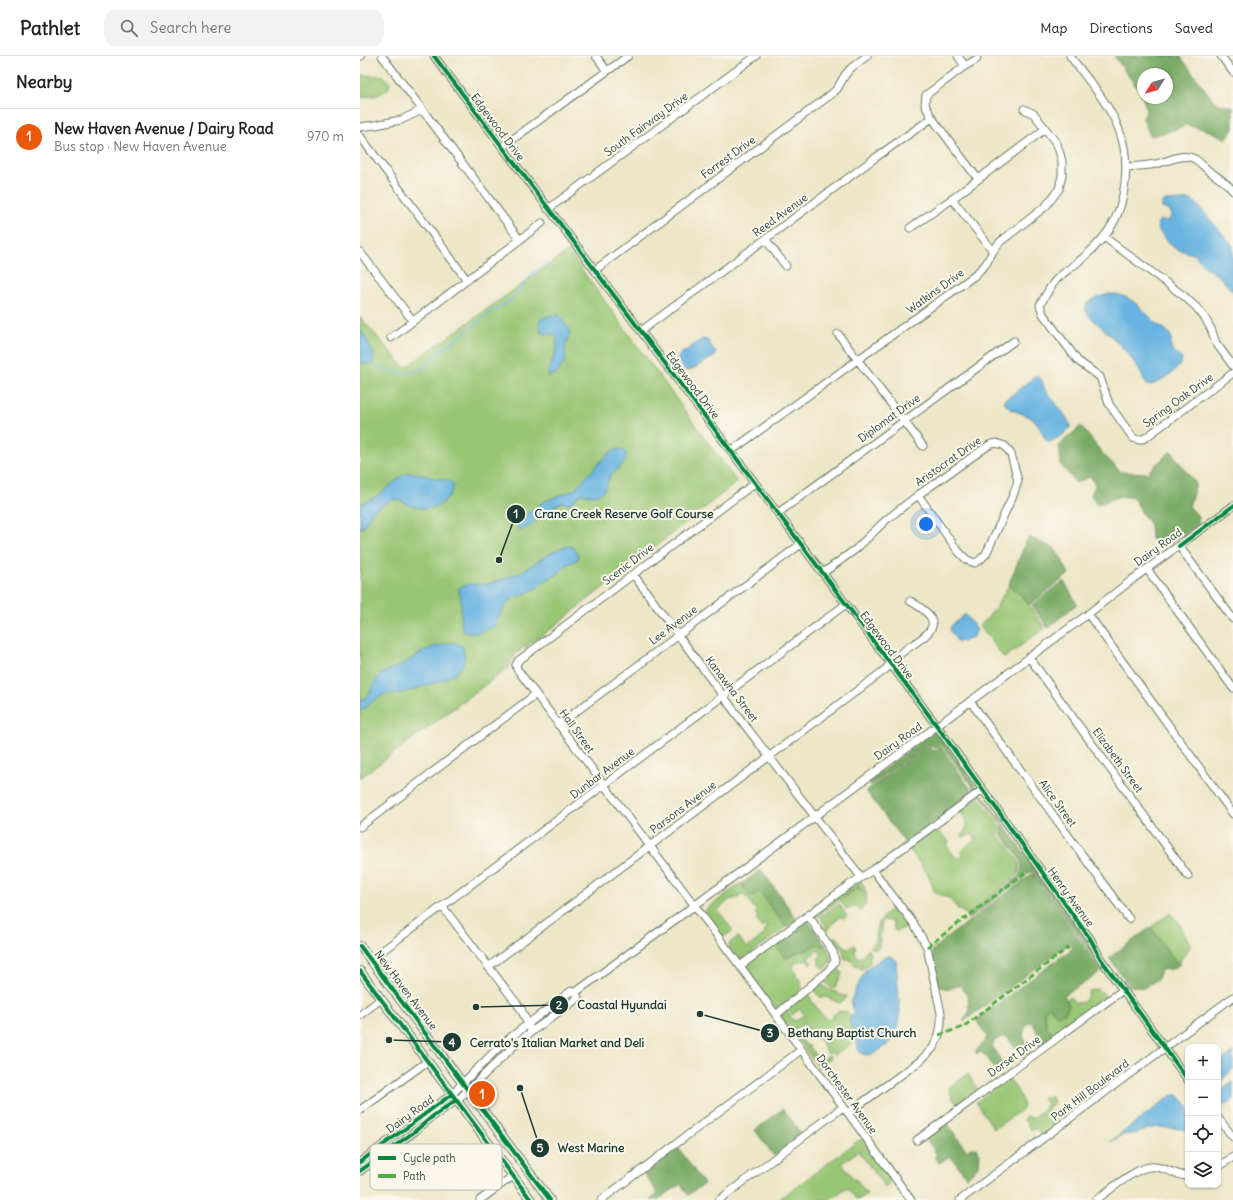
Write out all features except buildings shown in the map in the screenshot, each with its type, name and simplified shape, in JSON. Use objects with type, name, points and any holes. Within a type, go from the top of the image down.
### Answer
[{"type":"main road","name":"New Haven Avenue","points":[[360,946],[550,1200]]},
{"type":"main road","points":[[360,959],[370,960]]},
{"type":"main road","points":[[360,971],[489,1144]]},
{"type":"main road","points":[[382,999],[395,1001],[409,1011]]},
{"type":"main road","points":[[502,1160],[514,1167],[524,1167]]},
{"type":"main road","points":[[502,1162],[531,1200]]},
{"type":"street","points":[[382,56],[520,240]]},
{"type":"street","name":"Edgewood Drive","points":[[434,56],[937,726]]},
{"type":"street","points":[[596,56],[607,71]]},
{"type":"street","points":[[502,147],[628,56]]},
{"type":"street","name":"South Fairway Drive","points":[[548,209],[756,56]]},
{"type":"street","name":"Forrest Drive","points":[[595,270],[829,96],[837,89],[851,68],[867,56]]},
{"type":"street","points":[[958,56],[965,66]]},
{"type":"street","name":"Spring Oak Drive","points":[[1070,56],[1106,102],[1118,124],[1125,149],[1127,166],[1122,202],[1114,221],[1104,237],[1082,259],[1055,280],[1040,305],[1043,314],[1078,361],[1100,377],[1109,404],[1133,438],[1139,440],[1145,438],[1233,373]]},
{"type":"street","points":[[1221,56],[1233,72]]},
{"type":"street","points":[[977,59],[965,66],[926,95],[925,105],[932,118],[978,179]]},
{"type":"street","name":"Watkins Drive","points":[[731,451],[974,276],[986,264],[1000,242],[1046,206],[1059,189],[1062,176],[1062,161],[1057,144],[1034,114],[1024,109]]},
{"type":"street","points":[[360,127],[401,120],[422,110]]},
{"type":"street","name":"Reed Avenue","points":[[641,331],[932,118]]},
{"type":"street","points":[[910,228],[952,199],[1045,128]]},
{"type":"street","points":[[360,136],[467,280]]},
{"type":"street","points":[[1127,166],[1158,164],[1184,156],[1194,158],[1200,162],[1206,170],[1232,187]]},
{"type":"street","points":[[952,199],[993,251]]},
{"type":"street","points":[[391,338],[542,223]]},
{"type":"street","points":[[1104,237],[1184,296],[1196,307],[1211,329],[1216,343],[1233,366]]},
{"type":"street","points":[[765,239],[786,266]]},
{"type":"street","points":[[360,252],[413,321]]},
{"type":"street","points":[[838,334],[923,446]]},
{"type":"street","name":"Diplomat Drive","points":[[778,513],[1014,342]]},
{"type":"street","name":"Aristocrat Drive","points":[[823,574],[856,549],[886,520],[918,496],[989,445],[996,443],[1005,446],[1011,454],[1018,481],[986,554],[975,563],[967,560],[958,551],[918,496]]},
{"type":"street","name":"Scenic Drive","points":[[516,665],[518,661],[755,483]]},
{"type":"street","name":"Dairy Road","points":[[397,1144],[414,1132],[454,1097],[462,1083],[502,1044],[528,1024],[570,992],[576,992],[694,906],[1233,506]]},
{"type":"street","name":"Lee Avenue","points":[[558,725],[800,544]]},
{"type":"street","points":[[1179,546],[1233,619]]},
{"type":"street","points":[[1147,569],[1233,688]]},
{"type":"street","name":"Kanawha Street","points":[[633,574],[814,817],[861,877]]},
{"type":"street","name":"Parsons Avenue","points":[[488,967],[886,669],[895,658],[928,633],[932,627],[932,621],[920,607],[910,601]]},
{"type":"street","name":"Dunbar Avenue","points":[[370,960],[846,604]]},
{"type":"street","points":[[1088,614],[1233,814]]},
{"type":"street","name":"Elizabeth Street","points":[[1029,657],[1188,876]]},
{"type":"street","name":"Hall Street","points":[[516,665],[517,669],[558,725],[694,906]]},
{"type":"street","points":[[360,827],[536,694]]},
{"type":"street","name":"Alice Street","points":[[970,701],[1129,919]]},
{"type":"street","name":"Henry Avenue","points":[[937,726],[1091,940],[1100,958],[1185,1076]]},
{"type":"street","points":[[740,966],[849,885],[873,870],[982,790]]},
{"type":"street","points":[[848,1113],[920,1061],[933,1048],[939,1035],[941,1024],[941,1013],[927,947],[914,924],[873,870]]},
{"type":"street","points":[[442,906],[521,1009],[531,1033]]},
{"type":"street","name":"Dorchester Avenue","points":[[694,906],[740,966],[911,1200]]},
{"type":"street","points":[[776,1015],[828,970],[835,961],[834,952],[808,915]]},
{"type":"street","name":"Dorset Drive","points":[[917,1140],[1123,990]]},
{"type":"street","name":"Dairy Road","points":[[386,1144],[454,1097],[467,1090],[520,1040],[578,998],[576,992]]},
{"type":"street","name":"Park Hill Boulevard","points":[[960,1200],[1233,997]]},
{"type":"street","points":[[360,1015],[382,999]]},
{"type":"street","points":[[601,1200],[801,1050]]},
{"type":"street","points":[[360,1110],[428,1061]]},
{"type":"street","points":[[719,1200],[844,1107]]},
{"type":"street","points":[[1221,1122],[1233,1137]]},
{"type":"street","name":"Dairy Road","points":[[360,1162],[370,1155]]},
{"type":"street","points":[[1221,1165],[1233,1157]]},
{"type":"street","name":"Dairy Road","points":[[360,1170],[370,1163]]},
{"type":"street","points":[[1098,1199],[1130,1175],[1153,1166],[1185,1176]]},
{"type":"street","points":[[502,1184],[513,1176]]},
{"type":"street","points":[[480,1200],[494,1190]]},
{"type":"green space","points":[[1114,56],[1180,56],[1213,100],[1219,104],[1233,107],[1233,129],[1226,139],[1210,131],[1187,125],[1150,136],[1143,118],[1146,112],[1144,104],[1173,104],[1173,68],[1137,68],[1137,89]]},
{"type":"green space","points":[[360,75],[384,76],[390,84],[388,89],[378,95],[360,98]]},
{"type":"green space","points":[[568,251],[737,482],[552,628],[515,654],[509,667],[360,778],[360,317],[405,368]]},
{"type":"green space","points":[[1081,426],[1103,454],[1121,472],[1147,473],[1171,451],[1196,484],[1189,506],[1198,516],[1198,525],[1174,541],[1165,543],[1151,539],[1150,525],[1134,498],[1120,496],[1097,505],[1091,495],[1095,486],[1091,476],[1076,483],[1061,465],[1059,445]]},
{"type":"green space","points":[[1028,537],[1054,548],[1069,574],[1029,605],[1024,598],[1009,585]]},
{"type":"green space","points":[[1064,581],[1077,604],[1048,628],[1032,605]]},
{"type":"green space","points":[[1009,585],[1024,598],[1045,628],[1004,658],[980,626],[995,609]]},
{"type":"green space","points":[[936,730],[1088,942],[1099,963],[1032,872],[968,919],[967,917],[1019,877],[1022,866],[1017,854],[1001,834],[1002,825],[981,796],[974,792],[975,790],[942,745],[934,748],[928,744],[871,785],[868,781]]},
{"type":"green space","points":[[927,746],[934,751],[941,747],[972,791],[970,795],[905,843],[866,791]]},
{"type":"green space","points":[[976,798],[979,798],[1000,827],[998,836],[1016,857],[1019,863],[1019,868],[1018,875],[967,915],[958,909],[949,898],[934,891],[929,876],[909,849],[934,829],[942,834],[949,842],[946,845],[957,859],[962,856],[962,851],[970,843],[976,841],[973,834],[965,837],[960,836],[965,830],[967,824],[966,819],[959,811]]},
{"type":"green space","points":[[759,871],[763,872],[796,918],[796,920],[788,927],[786,927],[759,891],[751,897],[742,884]]},
{"type":"green space","points":[[1032,874],[1102,971],[1064,995],[1069,1005],[1065,1013],[1056,1015],[1049,1006],[1044,1011],[1047,1027],[1052,1032],[1052,1035],[1043,1043],[1038,1045],[1038,1034],[1033,1023],[1028,1022],[1023,1036],[1031,1051],[1023,1058],[1006,1036],[994,1041],[992,1047],[1005,1067],[997,1073],[986,1056],[980,1052],[976,1054],[976,1051],[985,1041],[987,1036],[976,1020],[1073,948],[1070,943],[963,1022],[969,1012],[968,996],[960,985],[949,989],[939,987],[935,974],[932,951],[945,939]]},
{"type":"green space","points":[[861,881],[866,895],[858,886],[814,919],[812,914],[845,890]]},
{"type":"green space","points":[[741,883],[751,897],[759,891],[786,927],[745,958],[739,959],[729,947],[730,943],[738,937],[747,948],[765,934],[764,931],[768,928],[765,925],[761,927],[756,919],[758,917],[755,913],[757,912],[744,894],[729,900],[718,910],[733,931],[725,936],[721,936],[704,911]]},
{"type":"green space","points":[[858,887],[866,898],[865,904],[860,911],[853,907],[847,910],[840,900]]},
{"type":"green space","points":[[895,903],[911,925],[897,931],[894,930],[891,921],[884,920],[882,922],[879,947],[873,949],[871,947],[876,941],[877,925]]},
{"type":"green space","points":[[839,904],[847,916],[844,919],[842,916],[836,920],[830,926],[827,933],[824,934],[823,933],[826,930],[826,926],[820,917]]},
{"type":"green space","points":[[1170,913],[1178,921],[1191,946],[1181,959],[1179,965],[1151,927]]},
{"type":"green space","points":[[807,919],[825,945],[822,947],[817,944],[809,949],[800,951],[785,958],[774,944]]},
{"type":"green space","points":[[1151,927],[1179,965],[1172,969],[1161,970],[1158,979],[1144,988],[1129,986],[1109,958]]},
{"type":"green space","points":[[837,937],[847,949],[854,945],[856,948],[856,956],[859,958],[862,957],[867,950],[869,950],[870,963],[861,969],[850,960],[844,958],[844,953],[839,945],[832,940],[830,943],[828,938]]},
{"type":"green space","points":[[774,944],[790,957],[800,951],[806,951],[817,944],[826,945],[831,958],[830,964],[824,970],[818,963],[820,962],[818,958],[822,955],[818,950],[808,958],[812,963],[810,964],[806,960],[801,960],[793,965],[794,971],[801,982],[802,989],[777,1009],[775,1009],[747,971],[747,965]]},
{"type":"green space","points":[[836,964],[842,974],[835,988],[832,989],[822,979]]},
{"type":"green space","points":[[818,982],[831,991],[847,996],[844,1001],[839,1003],[826,997],[820,997],[811,988]]},
{"type":"green space","points":[[1097,989],[1107,998],[1056,1037],[1052,1035],[1052,1032],[1047,1028],[1044,1011],[1049,1006],[1068,1005],[1066,1000],[1070,997],[1075,1003],[1084,1002],[1090,991]]},
{"type":"green space","points":[[807,993],[828,1020],[838,1011],[848,1012],[852,1016],[849,1021],[859,1040],[835,1055],[831,1052],[828,1054],[820,1040],[813,1037],[804,1024],[795,1029],[789,1029],[781,1018],[782,1014],[786,1010],[792,1019],[796,1021],[804,1015],[800,1009],[792,1015],[788,1009]]},
{"type":"green space","points":[[799,1036],[807,1046],[809,1045],[819,1062],[829,1055],[831,1058],[819,1068],[796,1037]]},
{"type":"green space","points":[[968,1074],[979,1091],[958,1105],[952,1098],[949,1087]]},
{"type":"green space","points":[[1009,1078],[1024,1105],[1023,1109],[994,1129],[976,1102]]},
{"type":"green space","points":[[1044,1097],[1052,1097],[1054,1103],[1048,1108],[1059,1123],[1042,1136],[1036,1128],[1032,1131],[1024,1120],[1026,1116],[1032,1118],[1043,1110],[1047,1105],[1042,1099]]},
{"type":"green space","points":[[783,1109],[802,1135],[774,1156],[755,1130]]},
{"type":"green space","points":[[947,1123],[967,1151],[970,1148],[976,1148],[980,1153],[979,1165],[967,1178],[950,1156],[939,1163],[934,1157],[937,1155],[926,1138]]},
{"type":"green space","points":[[862,1138],[889,1176],[889,1183],[885,1187],[858,1151],[842,1163],[854,1180],[856,1179],[867,1194],[860,1199],[856,1199],[847,1187],[829,1200],[778,1200]]},
{"type":"green space","points":[[677,1146],[704,1184],[688,1195],[681,1184],[657,1200],[650,1200],[658,1194],[642,1170]]},
{"type":"water","points":[[1191,200],[1195,202],[1233,246],[1233,292],[1219,276],[1206,268],[1195,255],[1174,248],[1159,231],[1157,225],[1158,222],[1161,220],[1168,221],[1172,215],[1170,211],[1162,208],[1162,202]]},
{"type":"water","points":[[1108,294],[1116,294],[1129,299],[1169,333],[1171,338],[1171,349],[1182,359],[1181,364],[1174,371],[1154,384],[1147,385],[1139,370],[1126,352],[1087,314],[1085,310],[1087,303]]},
{"type":"water","points":[[559,315],[569,328],[570,334],[565,347],[565,361],[557,373],[548,376],[557,348],[557,337],[556,335],[541,333],[539,321],[544,317]]},
{"type":"water","points":[[360,329],[374,355],[373,364],[360,363]]},
{"type":"water","points":[[703,339],[707,340],[716,353],[715,356],[689,371],[685,370],[677,361],[679,355]]},
{"type":"water","points":[[1036,376],[1041,379],[1045,390],[1063,412],[1071,426],[1064,434],[1050,442],[1046,440],[1034,420],[1010,408],[1004,402]]},
{"type":"water","points":[[621,449],[627,454],[626,458],[620,467],[610,475],[604,490],[601,493],[593,495],[581,494],[568,505],[565,502],[555,506],[521,531],[517,527],[520,519],[543,502],[574,490],[612,451]]},
{"type":"water","points":[[418,473],[434,478],[448,480],[454,486],[446,500],[435,507],[415,507],[398,500],[391,500],[373,511],[363,528],[360,528],[360,504],[376,497],[403,475]]},
{"type":"water","points":[[570,546],[573,547],[578,555],[578,559],[568,564],[557,575],[544,581],[535,589],[510,600],[504,607],[495,625],[490,629],[478,633],[467,633],[463,631],[461,624],[461,601],[459,588],[469,584],[495,582],[517,574],[554,551]]},
{"type":"water","points":[[966,615],[977,630],[974,636],[963,642],[957,641],[950,630],[951,626]]},
{"type":"water","points":[[453,642],[462,646],[465,655],[464,663],[454,674],[447,678],[412,690],[384,695],[376,699],[360,712],[360,701],[368,696],[376,680],[382,673],[398,667],[424,651],[436,646]]},
{"type":"water","points":[[890,956],[896,960],[900,1012],[897,1029],[891,1042],[872,1055],[862,1054],[856,1046],[859,1040],[849,1021],[854,1013],[851,1000],[866,969],[884,957]]},
{"type":"water","points":[[1233,1052],[1233,1069],[1221,1081],[1221,1080],[1221,1061]]},
{"type":"water","points":[[1233,1082],[1233,1099],[1224,1106],[1221,1102],[1221,1091]]},
{"type":"water","points":[[1172,1095],[1178,1095],[1185,1103],[1185,1130],[1159,1127],[1151,1128],[1137,1133],[1122,1135],[1110,1142]]},
{"type":"waterway","points":[[373,363],[378,368],[405,373],[413,372],[424,367],[442,350],[494,310],[508,302],[532,274],[548,264]]},
{"type":"marked path","points":[[927,947],[1025,873]]},
{"type":"marked path","points":[[939,1035],[963,1027],[1069,947]]},
{"type":"cycle path","points":[[434,56],[937,726],[1091,940],[1100,958],[1185,1076]]},
{"type":"cycle path","points":[[1179,546],[1233,506]]},
{"type":"cycle path","points":[[360,946],[550,1200]]},
{"type":"cycle path","points":[[360,971],[489,1144]]},
{"type":"cycle path","points":[[384,1144],[452,1094]]},
{"type":"cycle path","points":[[397,1144],[456,1100]]},
{"type":"cycle path","points":[[360,1162],[370,1155]]},
{"type":"cycle path","points":[[502,1161],[531,1200]]},
{"type":"cycle path","points":[[360,1171],[370,1164]]},
{"type":"place","name":"Crane Creek Reserve Golf Course","points":[[499,560]]},
{"type":"place","name":"Coastal Hyundai","points":[[476,1007]]},
{"type":"place","name":"Bethany Baptist Church","points":[[700,1014]]},
{"type":"place","name":"Cerrato's Italian Market and Deli","points":[[389,1040]]},
{"type":"place","name":"West Marine","points":[[520,1088]]},
{"type":"place","name":"New Haven Avenue / Dairy Road","points":[[482,1094]]}]
